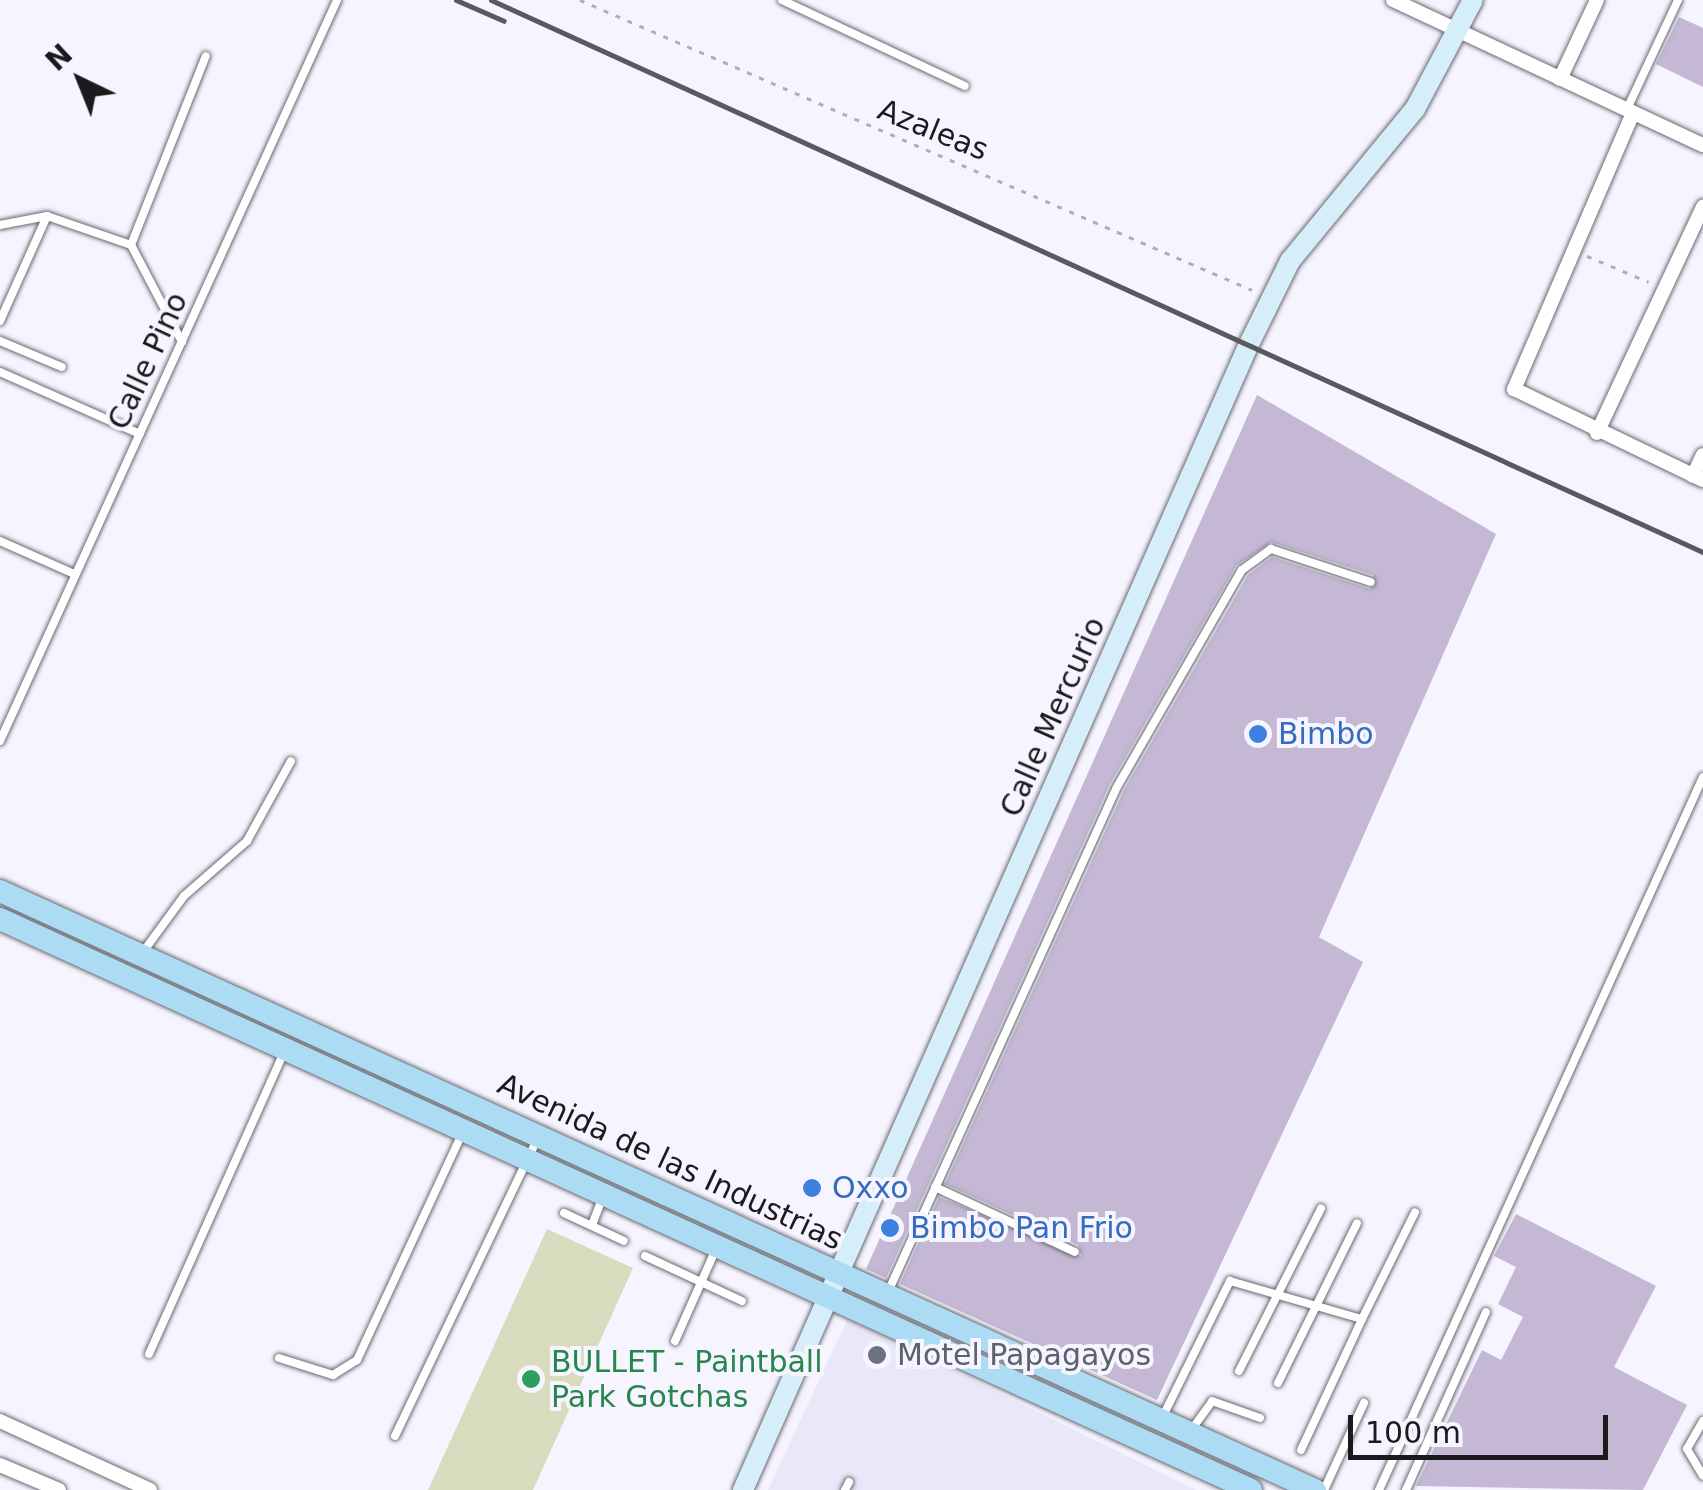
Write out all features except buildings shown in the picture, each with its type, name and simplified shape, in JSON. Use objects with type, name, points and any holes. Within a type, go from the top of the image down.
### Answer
[{"type":"main road","name":"Calle Mercurio","points":[[743,1490],[843,1275],[1272,298],[1310,231],[1414,109],[1472,0]]},
{"type":"main road","name":"Avenida de las Industrias","points":[[0,891],[144,951],[843,1275],[886,1296],[909,1318],[1251,1490]]},
{"type":"main road","name":"Avenida de las Industrias","points":[[0,919],[833,1297],[909,1318],[1161,1420],[1315,1490]]},
{"type":"main road","points":[[254,1034],[266,1009]]},
{"type":"street","points":[[1393,0],[1703,145]]},
{"type":"street","points":[[1560,79],[1597,0]]},
{"type":"street","points":[[1630,111],[1516,373],[1516,392],[1698,478],[1703,455]]},
{"type":"street","points":[[1597,432],[1703,207]]},
{"type":"street","points":[[0,1421],[150,1490]]},
{"type":"street","points":[[0,1466],[59,1490]]},
{"type":"lane","name":"Calle Pino","points":[[0,742],[4,723],[337,0]]},
{"type":"lane","points":[[782,0],[965,86]]},
{"type":"lane","points":[[1630,111],[1678,0]]},
{"type":"lane","points":[[131,244],[206,56]]},
{"type":"lane","points":[[0,225],[47,216],[131,244],[182,342]]},
{"type":"lane","points":[[0,322],[47,216]]},
{"type":"lane","points":[[0,340],[62,367]]},
{"type":"lane","points":[[0,372],[140,434]]},
{"type":"lane","points":[[0,541],[74,574]]},
{"type":"lane","points":[[886,1296],[1133,755],[1242,570],[1276,550],[1371,582]]},
{"type":"lane","points":[[132,979],[144,951],[176,904],[247,840],[291,761]]},
{"type":"lane","points":[[1379,1490],[1703,777]]},
{"type":"lane","points":[[149,1354],[285,1049]]},
{"type":"lane","points":[[279,1358],[333,1376],[357,1360],[475,1105]]},
{"type":"lane","points":[[395,1436],[540,1134]]},
{"type":"lane","points":[[935,1186],[1075,1252]]},
{"type":"lane","points":[[592,1225],[604,1193]]},
{"type":"lane","points":[[1239,1371],[1321,1208]]},
{"type":"lane","points":[[564,1212],[624,1240]]},
{"type":"lane","points":[[1301,1450],[1415,1212]]},
{"type":"lane","points":[[1278,1383],[1358,1224]]},
{"type":"lane","points":[[675,1341],[718,1244]]},
{"type":"lane","points":[[645,1256],[742,1301]]},
{"type":"lane","points":[[1161,1420],[1224,1285],[1242,1278],[1362,1319]]},
{"type":"lane","points":[[1406,1490],[1486,1312]]},
{"type":"lane","points":[[1190,1433],[1212,1402],[1260,1418]]},
{"type":"lane","points":[[1324,1490],[1364,1404]]},
{"type":"lane","points":[[1703,1421],[1687,1450],[1703,1476]]},
{"type":"path","name":"Azaleas","points":[[580,0],[1272,298]]},
{"type":"path","points":[[1572,249],[1665,289]]},
{"type":"shaded area","points":[[848,1318],[1196,1490],[768,1490]]},
{"type":"green space","name":"BULLET - Paintball Park Gotchas","points":[[547,1229],[633,1268],[533,1490],[428,1490]]},
{"type":"railway","points":[[456,0],[504,21]]},
{"type":"railway","points":[[491,0],[1703,552]]},
{"type":"place","name":"Bimbo","points":[[1258,734]]},
{"type":"place","name":"Oxxo","points":[[812,1188]]},
{"type":"place","name":"Bimbo Pan Frio","points":[[890,1228]]},
{"type":"place","name":"Motel Papagayos","points":[[877,1355]]},
{"type":"place","name":"BULLET - Paintball Park Gotchas","points":[[531,1379]]}]
